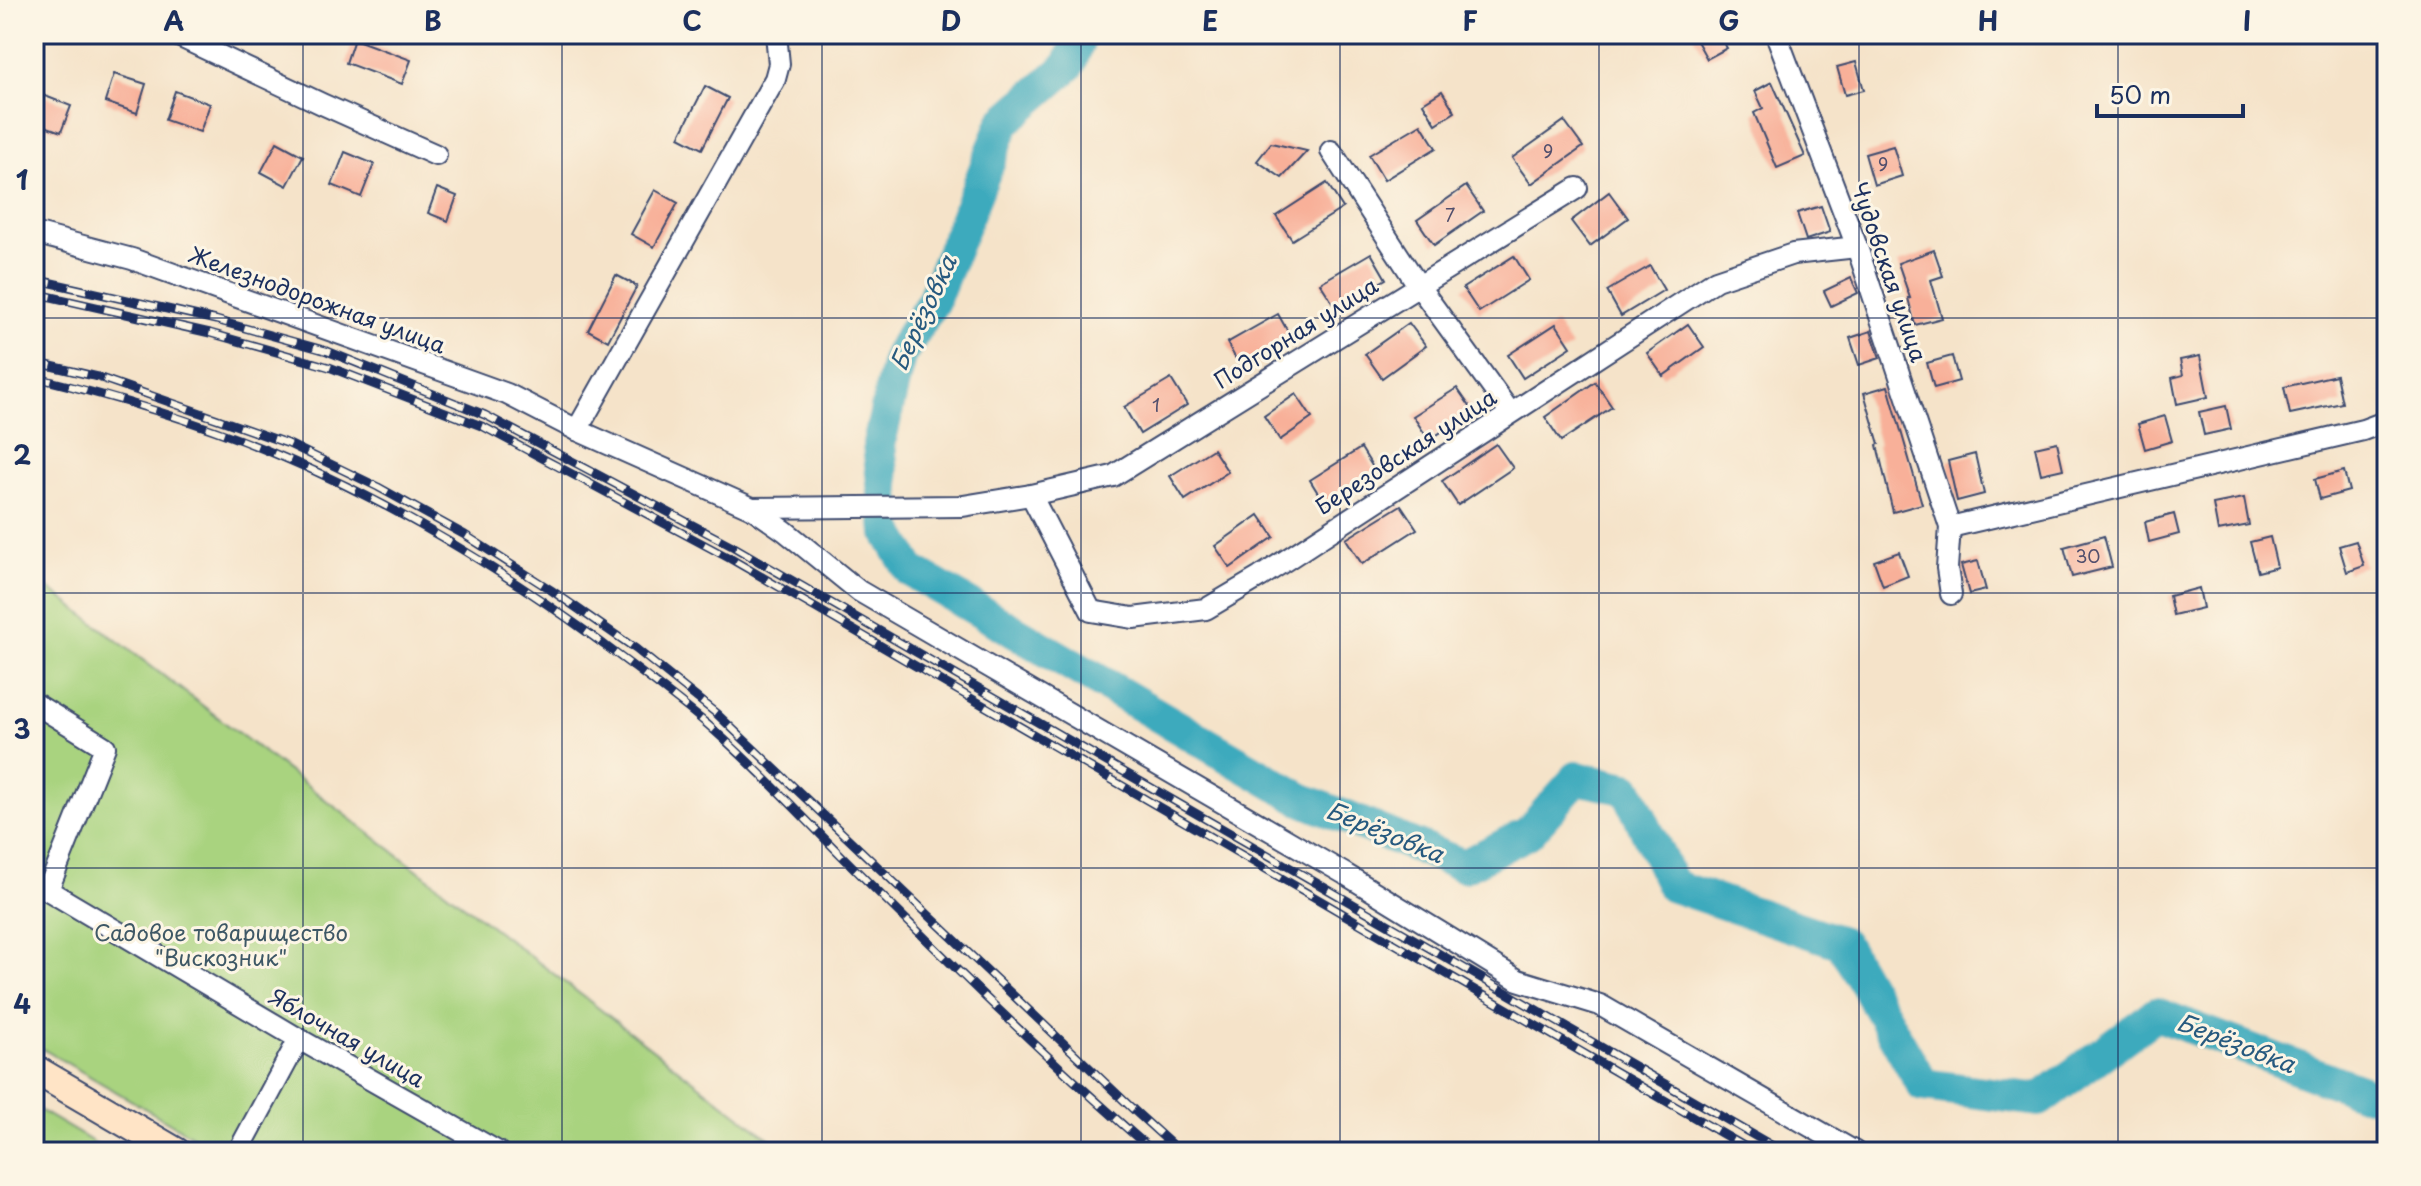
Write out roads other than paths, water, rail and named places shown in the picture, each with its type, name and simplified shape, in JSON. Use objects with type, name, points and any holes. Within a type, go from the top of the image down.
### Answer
[{"type":"street","points":[[174,34],[436,155]]},
{"type":"street","points":[[577,430],[775,79],[779,64],[776,34]]},
{"type":"street","name":"Чудовская улица","points":[[1776,34],[1857,247],[1950,527],[1947,568],[1951,594]]},
{"type":"street","points":[[1331,151],[1418,285],[1510,412]]},
{"type":"street","name":"Подгорная улица","points":[[752,508],[963,506],[1031,495],[1113,476],[1577,188]]},
{"type":"street","name":"Железнодорожная улица","points":[[34,233],[132,259],[507,394],[577,430],[752,508]]},
{"type":"street","name":"Березовская улица","points":[[1031,495],[1091,611],[1133,618],[1206,609],[1716,280],[1793,254],[1857,247]]},
{"type":"street","points":[[1950,527],[2363,430],[2387,421]]},
{"type":"street","points":[[752,508],[859,591],[1345,874],[1518,980],[1600,1005],[1855,1152]]},
{"type":"street","name":"Яблочная улица","points":[[34,703],[105,747],[41,886],[299,1039],[498,1152]]},
{"type":"street","points":[[238,1152],[299,1039]]},
{"type":"street","points":[[34,1069],[176,1152]]},
{"type":"waterway","name":"Берёзовка","points":[[1081,34],[1069,65],[1004,122],[933,301],[899,356],[879,444],[888,532],[911,571],[1301,799],[1464,866],[1528,833],[1577,778],[1627,789],[1673,886],[1842,943],[1923,1085],[2039,1100],[2156,1014],[2368,1094],[2387,1094]]},
{"type":"railway","points":[[34,279],[216,320],[327,351],[485,415],[734,547],[1783,1152]]},
{"type":"railway","points":[[34,293],[210,333],[329,367],[484,427],[731,559],[1754,1152]]},
{"type":"railway","points":[[34,362],[98,377],[289,444],[378,487],[465,535],[551,590],[636,649],[717,714],[1180,1152]]},
{"type":"railway","points":[[34,377],[192,423],[326,476],[443,538],[555,609],[664,690],[727,742],[1005,1016],[1154,1152]]},
{"type":"park label","name":"Садовое товарищество \"Вискозник\"","points":[[221,946]]}]
